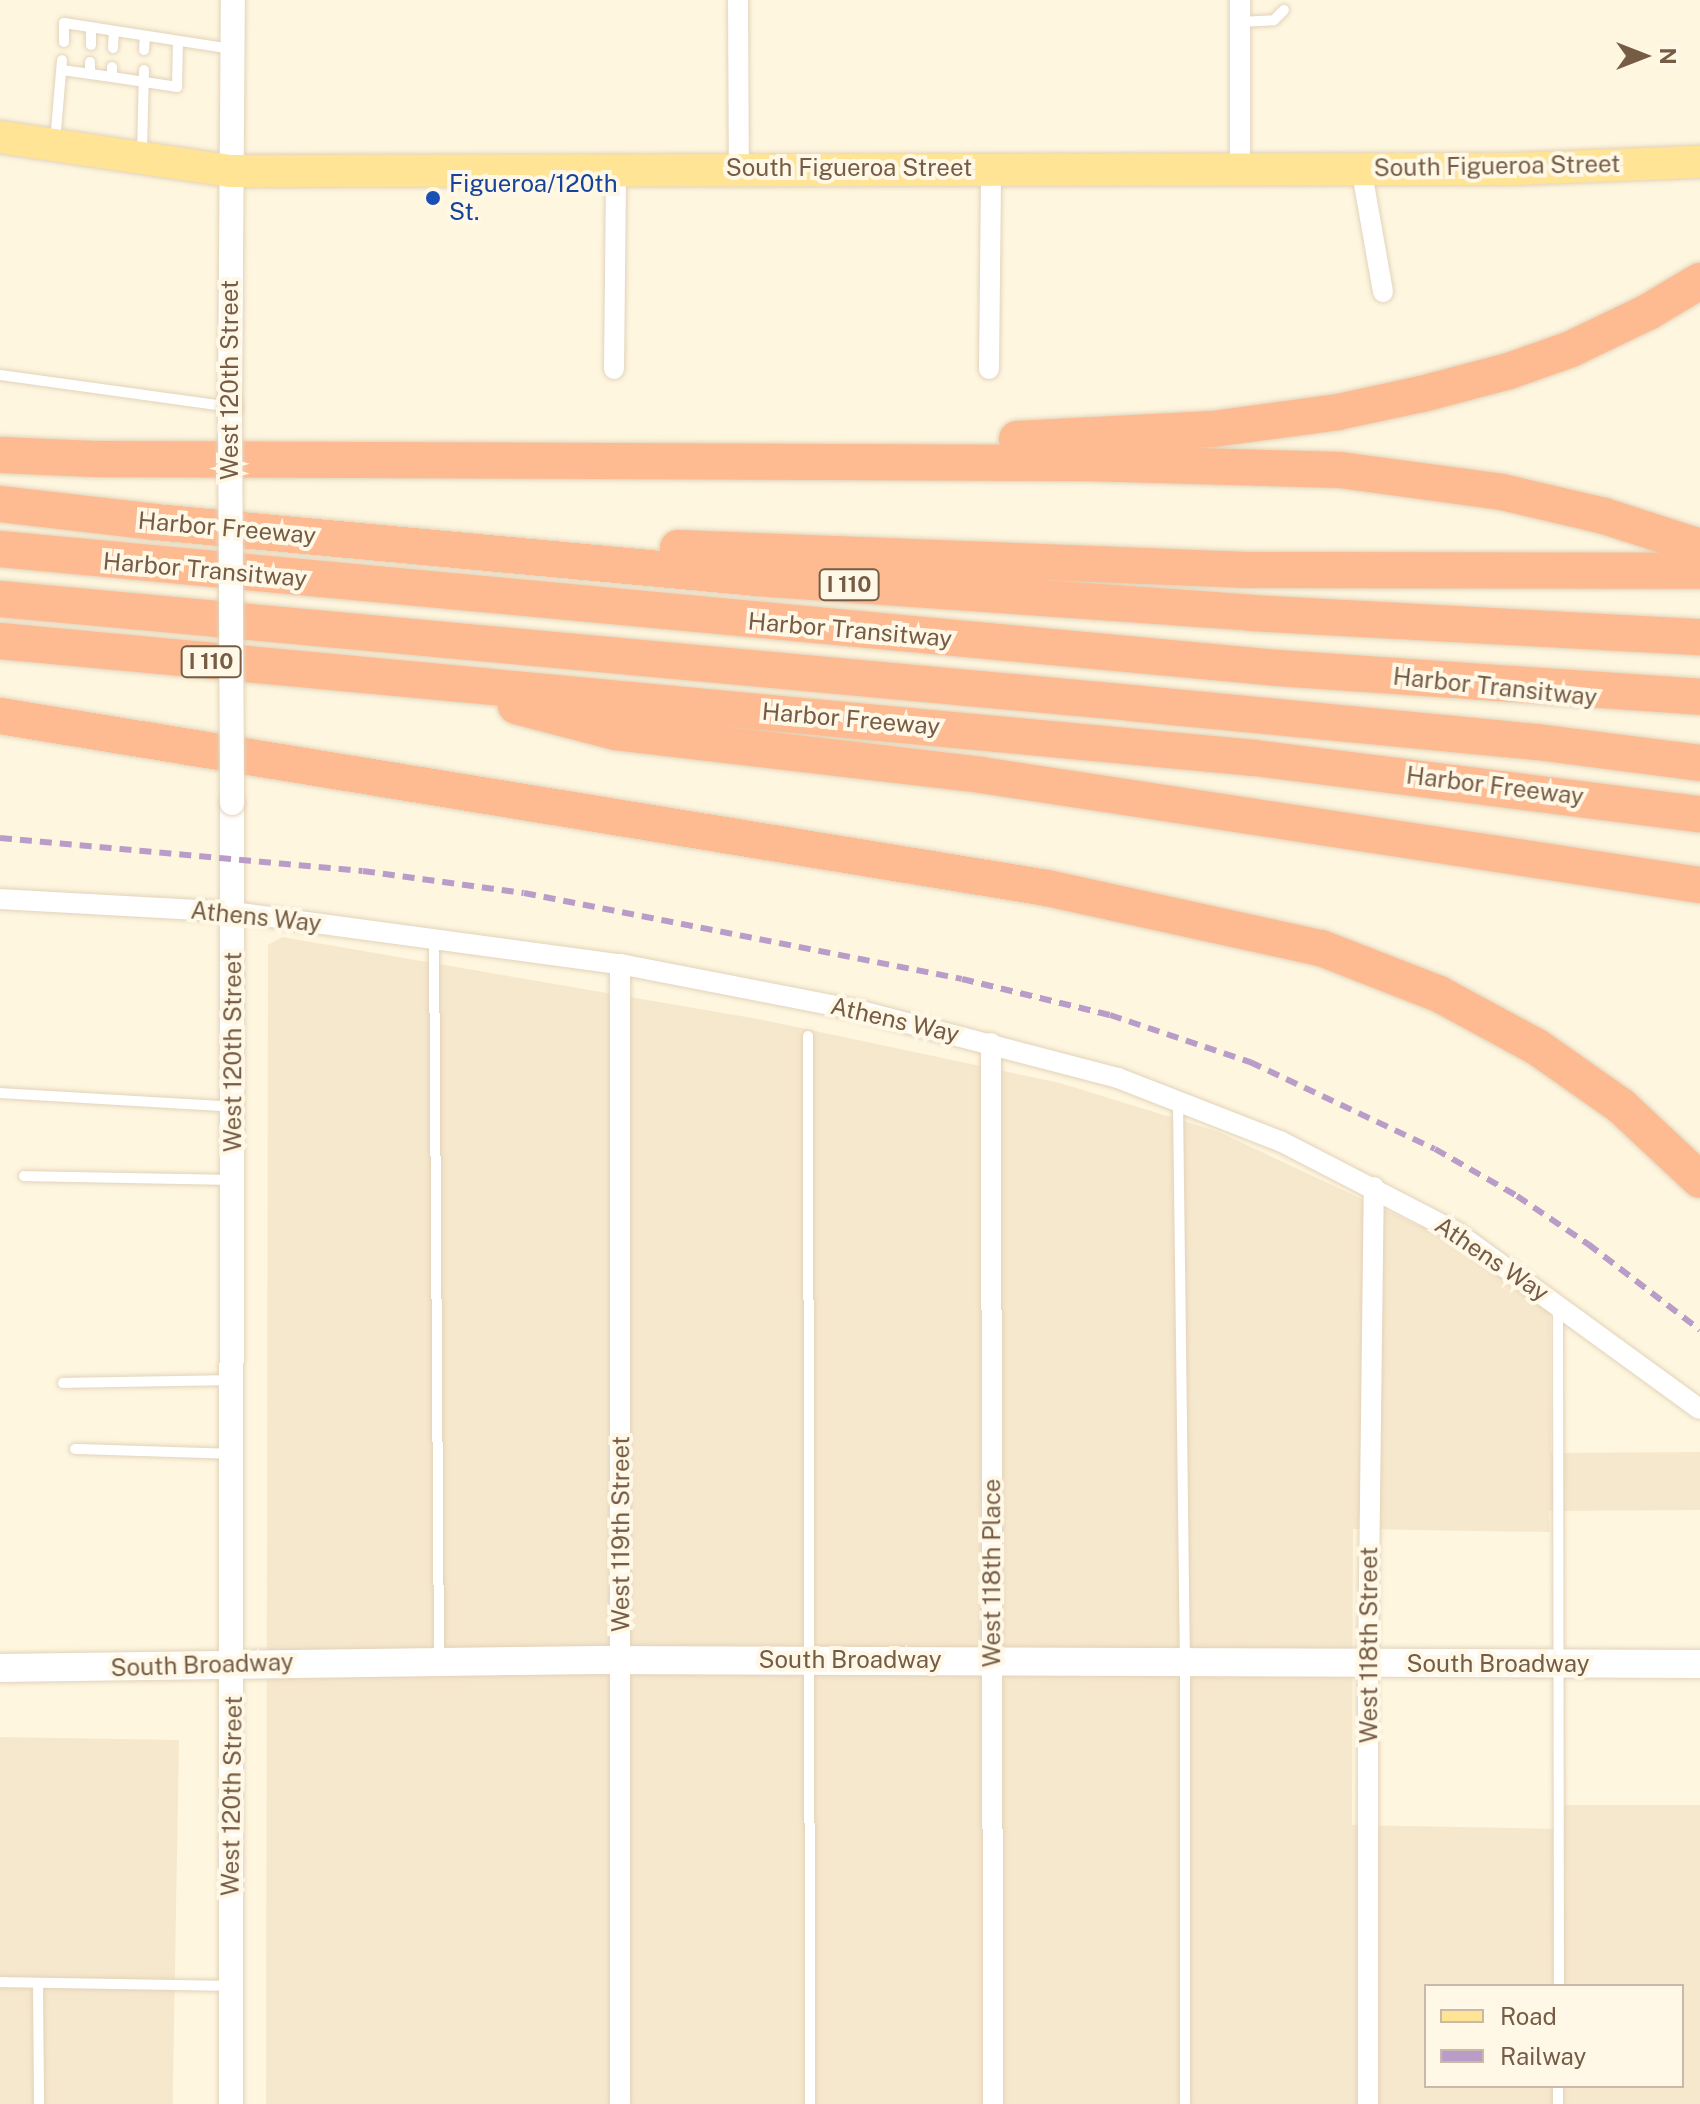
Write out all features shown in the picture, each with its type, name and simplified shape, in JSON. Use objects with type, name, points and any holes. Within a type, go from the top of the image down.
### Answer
[{"type":"highway","points":[[532,460],[1180,432],[1278,421],[1366,407],[1499,374],[1580,345],[1648,312],[1700,281]]},
{"type":"highway","points":[[0,455],[95,459],[1199,464],[1340,470],[1516,494],[1604,516],[1700,547]]},
{"type":"highway","name":"Harbor Freeway","points":[[0,504],[756,578],[1027,598],[1700,637]]},
{"type":"highway","points":[[299,535],[1259,571],[1700,571]]},
{"type":"highway","name":"Harbor Transitway","points":[[0,549],[1002,644],[1498,685]]},
{"type":"highway","name":"Harbor Transitway","points":[[0,599],[1537,742]]},
{"type":"highway","name":"Harbor Freeway","points":[[0,641],[1298,762],[1700,814]]},
{"type":"highway","points":[[422,682],[616,732],[981,775],[1700,885]]},
{"type":"highway","points":[[1498,685],[1700,697]]},
{"type":"highway","points":[[0,716],[1047,888],[1252,930],[1334,952],[1439,994],[1537,1047],[1621,1106],[1700,1180]]},
{"type":"highway","points":[[1537,742],[1700,763]]},
{"type":"highway","points":[[1336,830],[1700,910]]},
{"type":"main road","name":"South Figueroa Street","points":[[0,137],[230,171],[1240,167],[1514,169],[1700,162]]},
{"type":"main road","name":"South Broadway","points":[[0,1668],[439,1660],[1700,1664]]},
{"type":"street","name":"West 120th Street","points":[[231,2104],[233,912],[230,171],[233,0]]},
{"type":"street","points":[[738,0],[739,169]]},
{"type":"street","points":[[1240,0],[1240,167]]},
{"type":"street","points":[[1361,167],[1383,292]]},
{"type":"street","points":[[989,369],[991,168]]},
{"type":"street","points":[[614,369],[616,170]]},
{"type":"street","name":"Athens Way","points":[[0,899],[233,912],[620,964],[861,1011],[1118,1078],[1280,1141],[1456,1232],[1558,1303],[1700,1409]]},
{"type":"street","name":"West 119th Street","points":[[620,964],[620,2104]]},
{"type":"street","name":"West 118th Place","points":[[991,1043],[993,2104]]},
{"type":"street","name":"West 118th Street","points":[[1368,2104],[1368,1663],[1374,1187]]},
{"type":"lane","points":[[1240,22],[1274,20],[1284,10]]},
{"type":"lane","points":[[64,42],[64,23],[233,49]]},
{"type":"lane","points":[[91,28],[91,45]]},
{"type":"lane","points":[[113,48],[114,31]]},
{"type":"lane","points":[[144,50],[145,36]]},
{"type":"lane","points":[[55,145],[62,65],[144,76],[177,87],[178,41]]},
{"type":"lane","points":[[141,156],[144,76]]},
{"type":"lane","points":[[0,375],[230,407]]},
{"type":"lane","name":"Harbor Transitway","points":[[1498,685],[1700,709]]},
{"type":"lane","name":"Harbor Transitway","points":[[1537,742],[1700,755]]},
{"type":"lane","points":[[434,939],[439,1660]]},
{"type":"lane","points":[[808,1036],[810,2104]]},
{"type":"lane","points":[[0,1093],[233,1107]]},
{"type":"lane","points":[[1178,1101],[1185,1663],[1185,2104]]},
{"type":"lane","points":[[24,1176],[233,1180]]},
{"type":"lane","points":[[1558,1303],[1559,1984]]},
{"type":"lane","points":[[63,1383],[233,1380]]},
{"type":"lane","points":[[75,1449],[233,1454]]},
{"type":"lane","points":[[0,1982],[231,1986]]},
{"type":"lane","points":[[38,1983],[39,2104]]},
{"type":"shaded area","points":[[282,937],[758,1019],[1060,1083],[1219,1132],[1426,1229],[1550,1307],[1551,1453],[1700,1452],[1700,1510],[1549,1511],[1550,1532],[1353,1529],[1352,1825],[1564,1829],[1564,1805],[1700,1805],[1700,2104],[266,2104],[268,945]]},
{"type":"shaded area","points":[[0,1737],[179,1740],[173,2104],[0,2104]]},
{"type":"railway","points":[[0,838],[363,871],[524,893],[962,979],[1110,1015],[1250,1062],[1435,1149],[1517,1196],[1588,1244],[1700,1330]]},
{"type":"place","name":"Figueroa/120th St.","points":[[433,198]]}]
